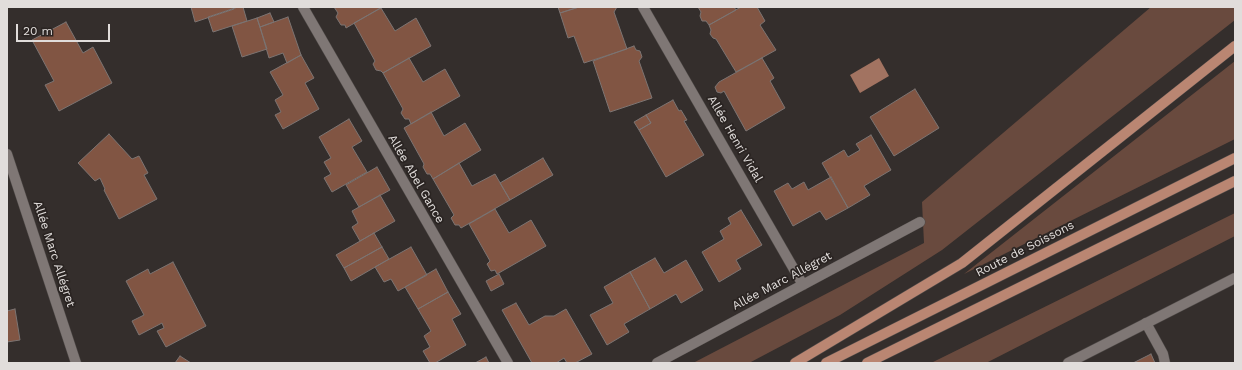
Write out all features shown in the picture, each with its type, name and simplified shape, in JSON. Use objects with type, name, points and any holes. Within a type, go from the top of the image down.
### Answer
[{"type":"main road","points":[[794,363],[962,263],[1235,46]]},
{"type":"main road","name":"Route de Soissons","points":[[826,363],[1235,158]]},
{"type":"main road","points":[[867,363],[1235,181]]},
{"type":"street","name":"Allée Abel Gance","points":[[302,7],[508,363]]},
{"type":"street","name":"Allée Henri Vidal","points":[[644,7],[803,285]]},
{"type":"street","name":"Allée Marc Allégret","points":[[7,154],[76,363]]},
{"type":"street","name":"Allée Marc Allégret","points":[[657,363],[920,222]]},
{"type":"street","points":[[1068,363],[1235,278]]},
{"type":"street","points":[[1146,323],[1164,358]]},
{"type":"shaded area","points":[[1151,7],[1235,7],[1235,20],[942,250],[840,315],[749,363],[693,363],[924,243],[922,202]]},
{"type":"shaded area","points":[[879,58],[889,76],[860,93],[850,75]]},
{"type":"shaded area","points":[[1235,61],[1235,139],[964,274]]},
{"type":"shaded area","points":[[1235,213],[1235,236],[986,363],[931,363]]},
{"type":"building","points":[[191,7],[233,7],[234,9],[195,22]]},
{"type":"building","points":[[238,7],[243,7],[247,21],[213,32],[208,17]]},
{"type":"building","points":[[334,7],[382,7],[346,28],[345,25],[341,25],[336,17],[338,13]]},
{"type":"building","points":[[558,7],[579,7],[560,13]]},
{"type":"building","points":[[579,7],[617,7],[614,12],[627,49],[584,63],[574,36],[568,38],[560,13]]},
{"type":"building","points":[[698,7],[734,7],[736,10],[709,25],[706,21],[702,21],[700,16],[701,12]]},
{"type":"building","points":[[741,7],[757,7],[765,21],[760,25],[776,50],[736,72],[716,39],[710,34],[711,30],[709,25]]},
{"type":"building","points":[[381,8],[395,31],[416,18],[431,46],[383,73],[376,70],[373,64],[375,61],[354,23]]},
{"type":"building","points":[[270,13],[274,22],[260,27],[257,18]]},
{"type":"building","points":[[288,17],[301,55],[287,63],[283,53],[269,58],[260,27]]},
{"type":"building","points":[[257,18],[267,49],[242,57],[232,26]]},
{"type":"building","points":[[66,22],[83,53],[93,47],[112,83],[59,111],[45,85],[54,81],[32,40]]},
{"type":"building","points":[[634,46],[636,50],[640,51],[642,57],[639,61],[652,98],[610,112],[593,61]]},
{"type":"building","points":[[301,55],[314,78],[305,83],[319,109],[283,129],[275,115],[281,112],[275,100],[283,95],[270,72]]},
{"type":"building","points":[[409,58],[423,82],[445,69],[460,96],[411,124],[409,119],[405,119],[401,113],[403,109],[383,73]]},
{"type":"building","points":[[762,58],[774,78],[770,81],[785,108],[746,131],[724,91],[721,93],[717,92],[715,87],[719,82]]},
{"type":"building","points":[[915,89],[939,128],[894,156],[870,117]]},
{"type":"building","points":[[673,100],[679,111],[681,110],[687,120],[684,121],[704,155],[666,177],[639,130],[651,123],[646,115]]},
{"type":"building","points":[[431,112],[444,136],[465,123],[481,150],[433,179],[430,174],[427,174],[423,167],[424,164],[404,128]]},
{"type":"building","points":[[646,115],[651,123],[639,130],[634,122]]},
{"type":"building","points":[[349,119],[362,141],[352,147],[367,172],[332,192],[324,178],[331,174],[324,162],[331,158],[319,137]]},
{"type":"building","points":[[109,134],[132,159],[139,156],[148,173],[144,175],[157,199],[119,219],[104,190],[105,189],[100,178],[95,181],[78,163]]},
{"type":"building","points":[[871,135],[891,170],[864,186],[870,195],[848,208],[822,163],[844,150],[848,157],[860,150],[856,144]]},
{"type":"building","points":[[543,158],[553,175],[510,200],[500,183]]},
{"type":"building","points":[[459,163],[472,186],[495,174],[510,200],[461,228],[459,225],[455,225],[451,218],[454,215],[433,179]]},
{"type":"building","points":[[377,167],[390,190],[359,207],[346,185]]},
{"type":"building","points":[[831,177],[848,208],[826,220],[820,211],[793,226],[774,191],[788,183],[792,189],[804,182],[808,190]]},
{"type":"building","points":[[380,195],[395,221],[360,241],[352,227],[358,223],[352,211]]},
{"type":"building","points":[[495,209],[509,233],[531,220],[546,246],[497,274],[495,270],[491,271],[487,264],[490,261],[469,224]]},
{"type":"building","points":[[741,210],[762,245],[736,260],[741,269],[719,282],[702,252],[724,239],[720,231],[731,224],[728,218]]},
{"type":"building","points":[[374,233],[382,247],[344,268],[336,255]]},
{"type":"building","points":[[382,247],[389,259],[351,281],[344,268]]},
{"type":"building","points":[[411,247],[427,275],[398,291],[391,279],[384,282],[375,267]]},
{"type":"building","points":[[655,258],[664,273],[686,260],[703,290],[681,303],[676,294],[650,309],[630,272]]},
{"type":"building","points":[[173,262],[206,326],[166,347],[157,331],[164,328],[162,323],[139,335],[132,321],[144,315],[126,281],[148,269],[150,274]]},
{"type":"building","points":[[436,269],[448,292],[418,309],[405,287]]},
{"type":"building","points":[[630,272],[650,309],[624,324],[629,332],[607,345],[590,315],[613,303],[604,287]]},
{"type":"building","points":[[499,274],[504,284],[491,291],[486,281]]},
{"type":"building","points":[[448,292],[461,314],[452,319],[466,345],[435,363],[430,363],[423,351],[430,347],[424,336],[431,331],[418,309]]},
{"type":"building","points":[[516,303],[529,325],[545,316],[554,316],[566,309],[592,354],[575,363],[567,363],[564,358],[556,363],[532,363],[502,310]]},
{"type":"building","points":[[15,309],[20,340],[7,342],[7,311]]},
{"type":"building","points":[[1151,354],[1155,363],[1133,363]]},
{"type":"building","points":[[180,356],[191,363],[175,363]]},
{"type":"building","points":[[486,357],[489,363],[475,363]]}]
